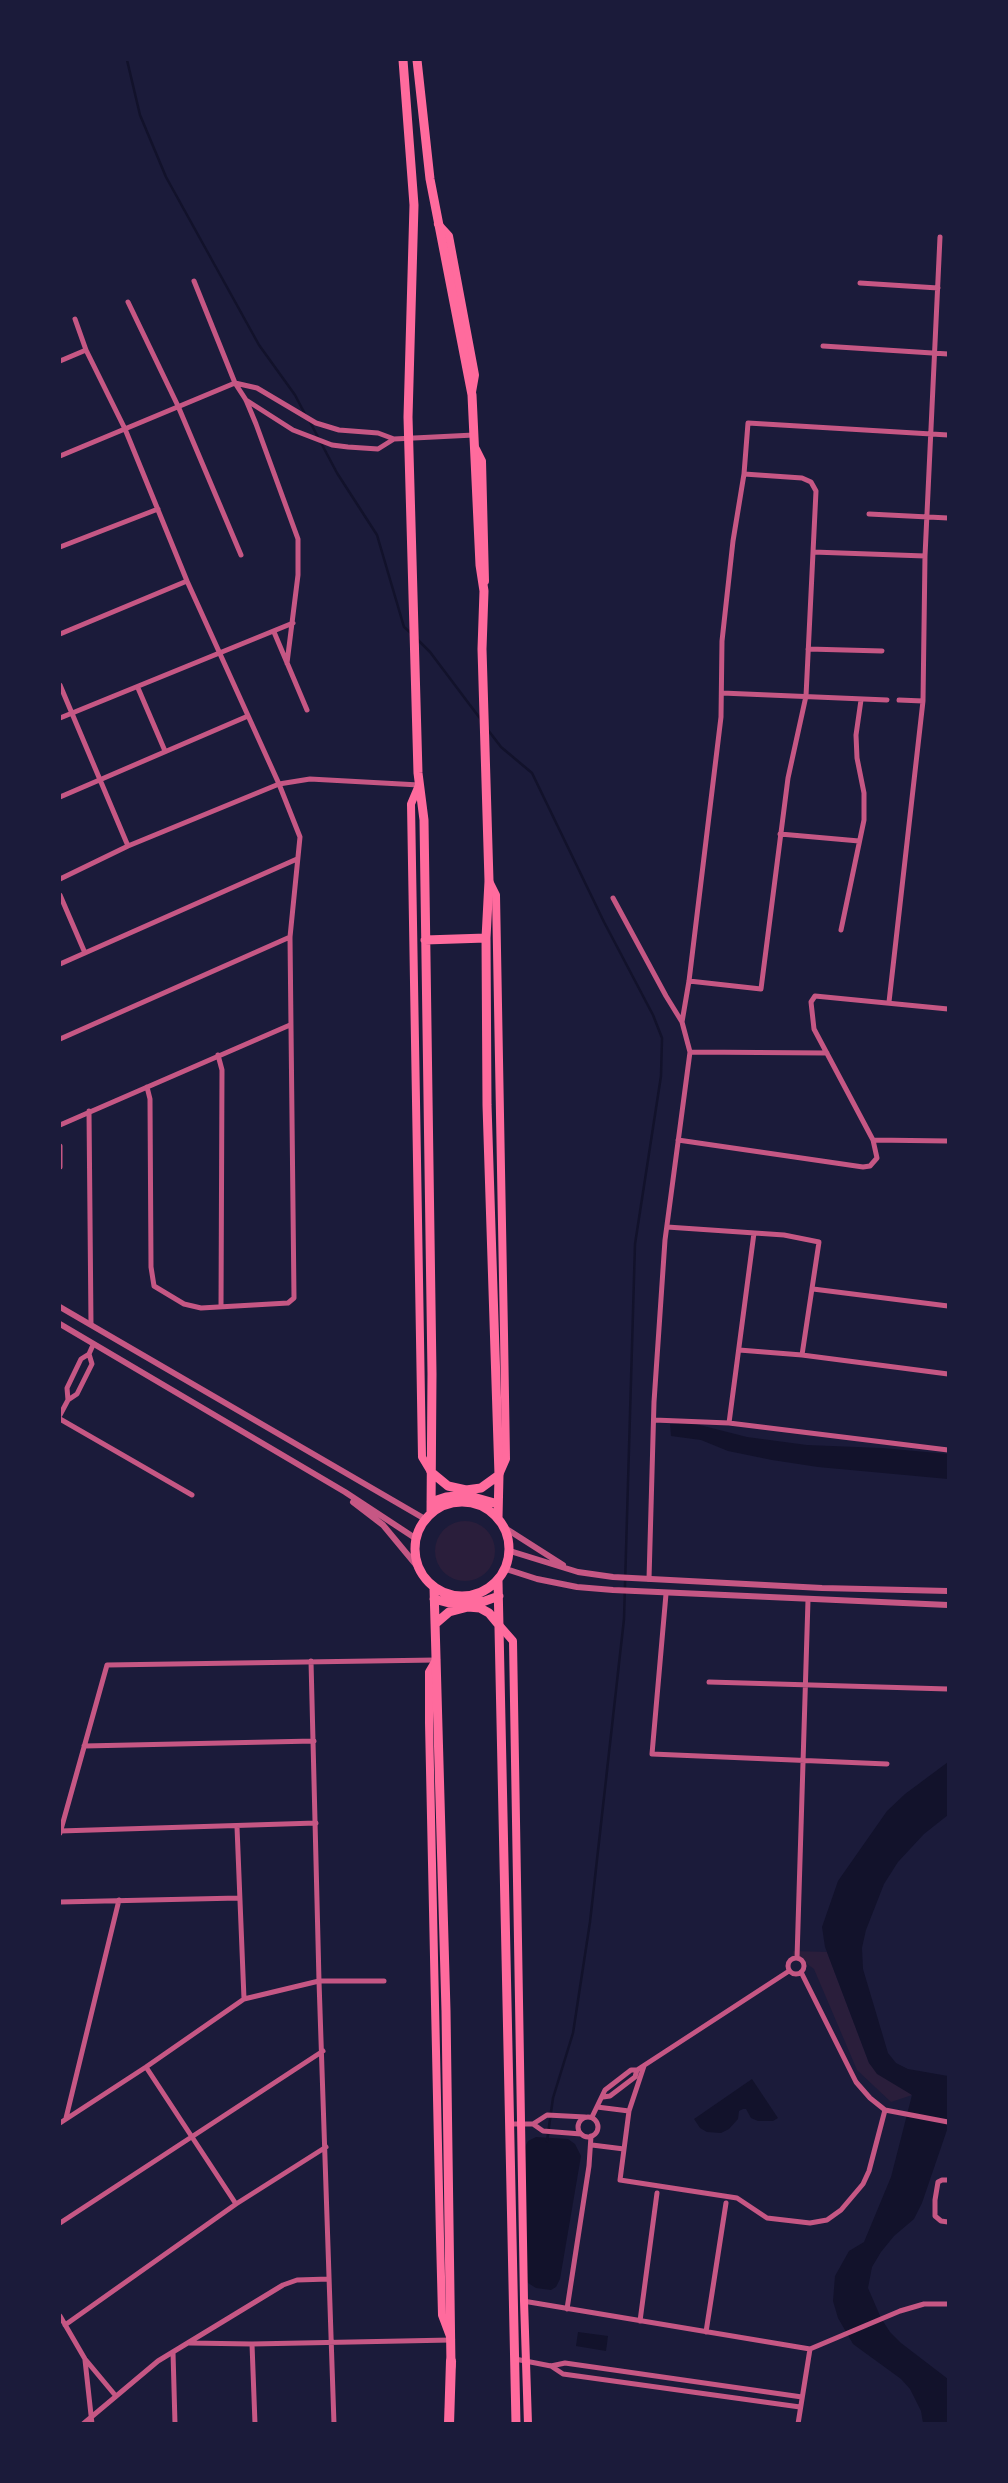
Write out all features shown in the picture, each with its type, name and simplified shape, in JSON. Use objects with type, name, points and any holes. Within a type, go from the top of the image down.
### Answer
[{"type":"highway","points":[[403,60],[414,205],[409,438],[419,785],[424,820],[432,1472],[428,1516],[415,1538],[414,1553],[424,1578],[434,1587],[456,1596],[472,1596],[487,1591],[498,1581],[506,1569],[510,1550],[505,1528],[498,1518],[487,1508],[458,1502],[443,1505],[428,1516]]},
{"type":"highway","points":[[417,60],[430,179],[472,395],[480,565],[484,591],[482,649],[489,881],[486,938],[487,1105],[499,1475],[498,1518]]},
{"type":"highway","points":[[425,940],[486,938]]},
{"type":"highway","points":[[432,1472],[448,1486],[466,1490],[481,1488],[499,1475]]},
{"type":"highway","points":[[431,1502],[466,1495],[498,1504]]},
{"type":"highway","points":[[498,1581],[511,2124],[519,2301],[515,2359],[516,2424]]},
{"type":"highway","points":[[434,1587],[437,1829],[451,2340],[450,2424]]},
{"type":"highway","points":[[434,1599],[468,1604],[499,1595]]},
{"type":"highway","points":[[435,1624],[449,1612],[468,1607],[480,1608],[489,1613],[499,1625]]},
{"type":"main road","points":[[419,785],[411,804],[422,1457],[432,1472]]},
{"type":"main road","points":[[489,881],[496,895],[505,1376],[506,1459],[499,1475]]},
{"type":"main road","points":[[499,1625],[513,1641],[528,2124],[519,2301],[527,2361],[528,2424]]},
{"type":"street","points":[[889,1002],[923,701],[925,556],[940,237]]},
{"type":"street","points":[[194,281],[235,383],[246,400],[298,539],[298,575],[287,663]]},
{"type":"street","points":[[860,283],[938,288]]},
{"type":"street","points":[[128,302],[178,406],[241,555]]},
{"type":"street","points":[[75,319],[86,350],[125,429],[187,581],[279,784],[300,837],[290,937],[294,1298],[288,1303],[201,1308],[184,1304],[154,1286],[151,1267],[150,1100],[147,1087]]},
{"type":"street","points":[[823,346],[948,354]]},
{"type":"street","points":[[60,361],[86,350]]},
{"type":"street","points":[[60,456],[235,383],[257,388],[316,423],[339,430],[378,433],[394,439],[474,435]]},
{"type":"street","points":[[246,400],[293,430],[332,445],[378,449],[394,439]]},
{"type":"street","points":[[682,1022],[721,716],[722,641],[748,423],[948,435]]},
{"type":"street","points":[[363,433],[363,449]]},
{"type":"street","points":[[689,981],[761,989],[788,778],[806,696],[816,491],[811,482],[802,478],[744,474]]},
{"type":"street","points":[[60,547],[158,509]]},
{"type":"street","points":[[869,514],[948,518]]},
{"type":"street","points":[[813,552],[925,556]]},
{"type":"street","points":[[60,634],[187,581]]},
{"type":"street","points":[[60,718],[293,623]]},
{"type":"street","points":[[274,632],[307,710]]},
{"type":"street","points":[[808,649],[882,651]]},
{"type":"street","points":[[60,685],[128,846]]},
{"type":"street","points":[[138,688],[165,751]]},
{"type":"street","points":[[722,693],[887,701]]},
{"type":"street","points":[[841,930],[865,806],[856,735],[861,700]]},
{"type":"street","points":[[900,701],[923,701]]},
{"type":"street","points":[[60,797],[248,716]]},
{"type":"street","points":[[60,879],[128,846],[279,784],[310,779],[419,785]]},
{"type":"street","points":[[780,834],[859,841]]},
{"type":"street","points":[[60,964],[296,859]]},
{"type":"street","points":[[60,895],[85,953]]},
{"type":"street","points":[[613,898],[682,1022],[690,1052],[667,1227],[654,1420],[649,1579]]},
{"type":"street","points":[[60,1039],[290,937]]},
{"type":"street","points":[[678,1140],[870,1166],[877,1158],[873,1140],[814,1029],[811,1002],[815,996],[948,1009]]},
{"type":"street","points":[[60,1125],[290,1025]]},
{"type":"street","points":[[690,1052],[827,1053]]},
{"type":"street","points":[[218,1055],[222,1070],[221,1307]]},
{"type":"street","points":[[89,1111],[90,1325]]},
{"type":"street","points":[[873,1140],[948,1141]]},
{"type":"street","points":[[60,1146],[60,1167]]},
{"type":"street","points":[[667,1227],[783,1235],[819,1242],[802,1355]]},
{"type":"street","points":[[729,1423],[754,1233]]},
{"type":"street","points":[[813,1289],[948,1306]]},
{"type":"street","points":[[60,1307],[428,1516]]},
{"type":"street","points":[[60,1324],[345,1492],[415,1538]]},
{"type":"street","points":[[68,1400],[67,1388],[81,1359],[89,1354],[101,1331]]},
{"type":"street","points":[[738,1350],[802,1355],[948,1374]]},
{"type":"street","points":[[89,1354],[92,1364],[60,1417],[192,1495]]},
{"type":"street","points":[[654,1420],[729,1423],[948,1450]]},
{"type":"street","points":[[345,1492],[389,1530],[417,1566]]},
{"type":"street","points":[[505,1528],[552,1559],[578,1572]]},
{"type":"street","points":[[510,1550],[578,1572],[612,1577],[822,1588],[948,1591]]},
{"type":"street","points":[[506,1569],[576,1587],[649,1593],[948,1605]]},
{"type":"street","points":[[666,1594],[652,1754],[887,1764]]},
{"type":"street","points":[[807,1600],[797,1958],[804,1965],[801,1972],[856,2082],[870,2098],[885,2110],[948,2122]]},
{"type":"street","points":[[316,1824],[60,1832],[107,1665],[436,1660]]},
{"type":"street","points":[[312,1661],[319,1981],[334,2424]]},
{"type":"street","points":[[709,1682],[948,1689]]},
{"type":"street","points":[[84,1746],[314,1741]]},
{"type":"street","points":[[237,1827],[244,1999]]},
{"type":"street","points":[[60,1902],[239,1898]]},
{"type":"street","points":[[62,2121],[119,1900]]},
{"type":"street","points":[[797,1958],[787,1966],[794,1974],[801,1972]]},
{"type":"street","points":[[581,2134],[578,2124],[589,2117],[603,2097],[610,2096],[635,2077],[637,2070],[789,1971]]},
{"type":"street","points":[[62,2121],[244,1999],[319,1981],[384,1981]]},
{"type":"street","points":[[60,2223],[323,2051]]},
{"type":"street","points":[[644,2066],[629,2111],[620,2180],[737,2197],[767,2218],[799,2223],[818,2222],[827,2220],[841,2210],[863,2184],[869,2171],[885,2110]]},
{"type":"street","points":[[146,2067],[236,2204]]},
{"type":"street","points":[[597,2108],[629,2111]]},
{"type":"street","points":[[528,2124],[547,2115],[589,2117],[597,2121],[598,2127],[591,2137]]},
{"type":"street","points":[[511,2124],[528,2124],[543,2131],[591,2137]]},
{"type":"street","points":[[567,2309],[591,2137]]},
{"type":"street","points":[[592,2145],[624,2149]]},
{"type":"street","points":[[65,2325],[236,2204],[326,2147]]},
{"type":"street","points":[[948,2180],[938,2182],[934,2200],[935,2216],[948,2222]]},
{"type":"street","points":[[640,2321],[657,2193]]},
{"type":"street","points":[[706,2332],[726,2203]]},
{"type":"street","points":[[83,2424],[91,2420],[115,2395],[173,2352],[283,2285],[298,2280],[329,2279]]},
{"type":"street","points":[[519,2301],[810,2349],[924,2304],[948,2304]]},
{"type":"street","points":[[60,2316],[85,2359],[115,2395]]},
{"type":"street","points":[[190,2343],[451,2340]]},
{"type":"street","points":[[252,2344],[255,2424]]},
{"type":"street","points":[[798,2424],[810,2349]]},
{"type":"street","points":[[173,2352],[175,2424]]},
{"type":"street","points":[[85,2359],[91,2420]]},
{"type":"street","points":[[515,2359],[551,2366],[563,2374],[800,2407]]},
{"type":"street","points":[[551,2366],[565,2363],[802,2397]]},
{"type":"street","points":[[686,2392],[688,2380]]},
{"type":"shaded area","points":[[688,1422],[747,1437],[807,1445],[948,1454],[948,1479],[772,1460],[728,1451],[701,1440],[671,1436],[670,1424]]},
{"type":"shaded area","points":[[465,1521],[482,1526],[490,1534],[495,1551],[490,1568],[482,1576],[465,1581],[448,1576],[440,1568],[435,1551],[440,1534],[448,1526]]},
{"type":"shaded area","points":[[948,1762],[948,1815],[924,1834],[898,1862],[884,1884],[862,1948],[863,1969],[888,2053],[896,2063],[908,2069],[948,2076],[948,2127],[922,2203],[914,2219],[894,2236],[881,2252],[872,2267],[868,2288],[890,2332],[948,2379],[948,2423],[923,2423],[921,2411],[910,2389],[901,2379],[853,2344],[838,2318],[833,2301],[835,2276],[849,2251],[864,2242],[891,2177],[912,2095],[877,2074],[869,2063],[825,1947],[822,1927],[838,1881],[887,1811]]},
{"type":"shaded area","points":[[793,1951],[827,1952],[869,2063],[912,2095],[891,2102],[857,2070],[814,1969],[799,1958],[792,1957]]},
{"type":"shaded area","points":[[752,2079],[778,2118],[773,2121],[758,2121],[743,2109],[739,2111],[738,2119],[729,2129],[721,2133],[707,2132],[700,2128],[694,2119]]},
{"type":"shaded area","points":[[536,2137],[568,2139],[575,2144],[581,2156],[560,2279],[551,2290],[536,2288],[526,2279],[524,2149],[528,2141]]},
{"type":"shaded area","points":[[578,2332],[608,2336],[606,2351],[576,2346]]},
{"type":"waterway","points":[[127,60],[140,115],[166,177],[259,345],[295,395],[306,416]]},
{"type":"waterway","points":[[310,422],[337,473],[377,535],[404,627],[412,634]]},
{"type":"waterway","points":[[417,639],[430,652],[482,721]]},
{"type":"waterway","points":[[488,730],[501,747],[532,773],[662,1038],[661,1076],[635,1244],[624,1619],[590,1922],[573,2033],[553,2098],[547,2141]]}]
